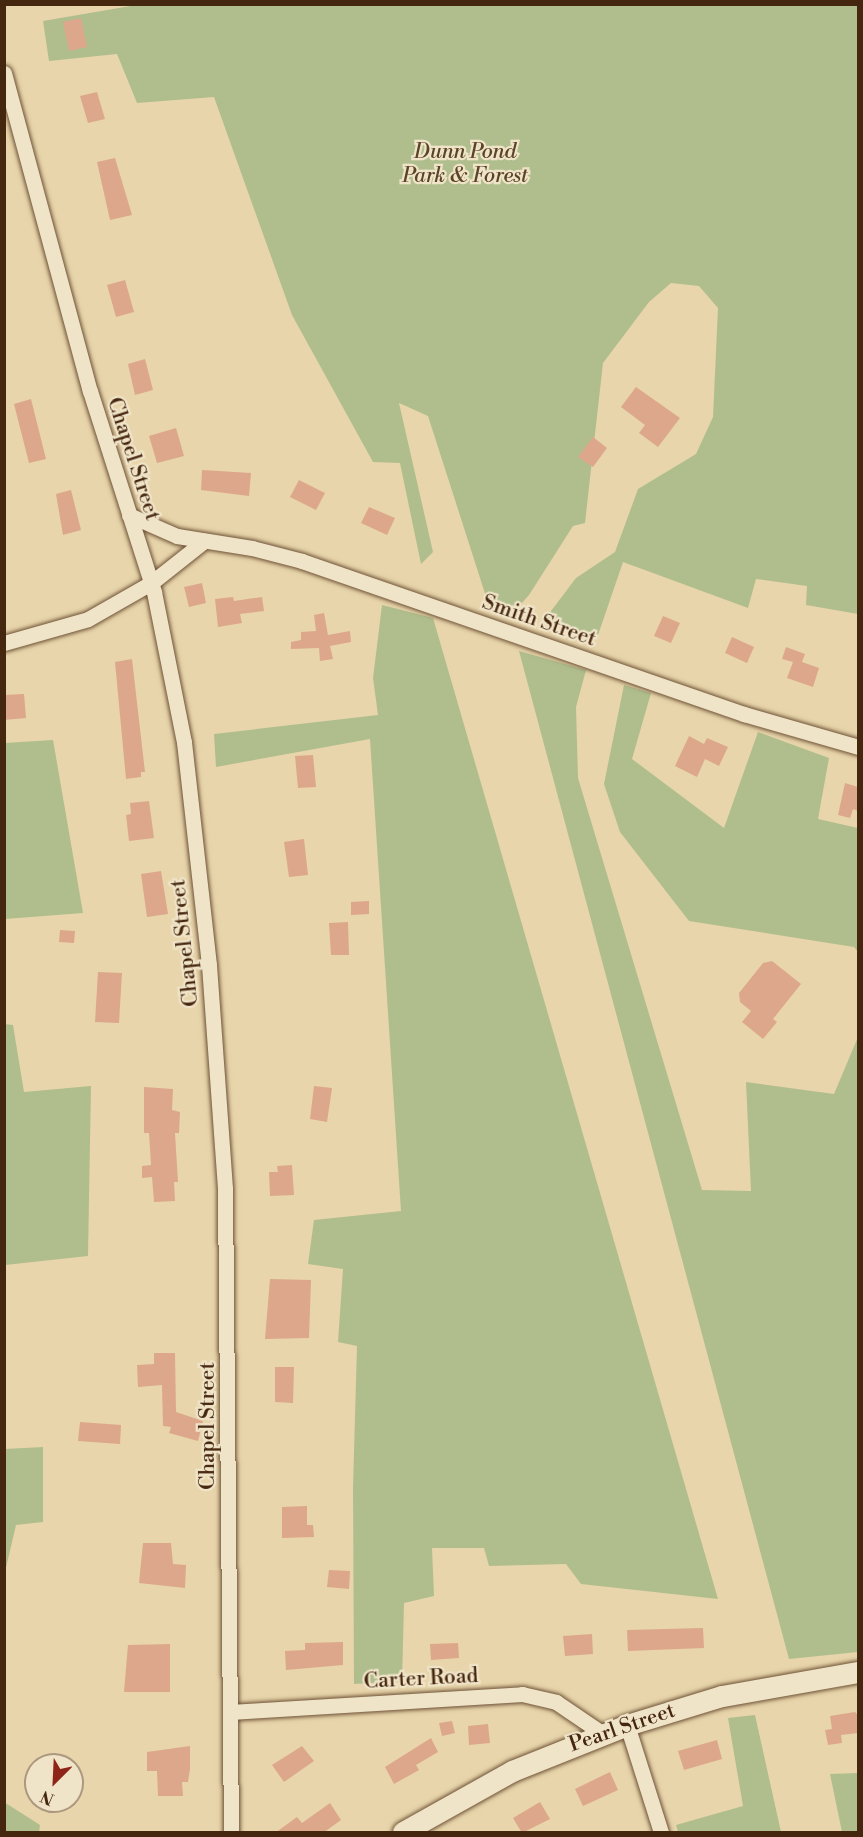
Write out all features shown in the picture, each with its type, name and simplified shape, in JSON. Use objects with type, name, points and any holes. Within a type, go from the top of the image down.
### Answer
[{"type":"main road","name":"Pearl Street","points":[[404,1833],[512,1771],[627,1725],[732,1694],[858,1672]]},
{"type":"street","name":"Chapel Street","points":[[4,74],[80,358],[151,583],[184,742],[217,1067],[228,1297],[231,1833]]},
{"type":"street","name":"Smith Street","points":[[129,516],[165,532],[252,548],[302,561],[744,714],[858,747]]},
{"type":"street","points":[[4,643],[88,619],[151,583],[204,541]]},
{"type":"street","name":"Carter Road","points":[[230,1712],[522,1694],[556,1702],[603,1734]]},
{"type":"street","points":[[627,1725],[661,1833]]},
{"type":"green space","name":"Dunn Pond Park & Forest","points":[[142,4],[858,5],[858,614],[806,605],[807,586],[756,579],[748,608],[623,562],[597,638],[545,619],[576,578],[615,552],[638,489],[696,454],[713,417],[718,308],[699,286],[671,283],[649,302],[603,363],[585,523],[573,526],[529,595],[513,613],[490,609],[428,416],[399,403],[433,552],[421,564],[400,463],[373,462],[292,315],[214,97],[137,103],[117,54],[49,61],[43,21]]},
{"type":"green space","points":[[382,605],[433,618],[718,1599],[581,1584],[566,1564],[489,1566],[484,1548],[432,1548],[434,1596],[404,1603],[402,1681],[354,1684],[353,1488],[357,1346],[338,1342],[343,1269],[308,1264],[314,1220],[401,1211],[370,739],[216,767],[214,734],[378,715],[373,678]]},
{"type":"green space","points":[[519,651],[586,670],[576,707],[578,778],[702,1190],[751,1191],[746,1082],[834,1094],[858,1037],[858,1652],[789,1659]]},
{"type":"green space","points":[[624,685],[651,693],[632,759],[724,828],[758,732],[829,758],[818,819],[858,828],[858,952],[854,947],[689,921],[620,832],[604,784]]},
{"type":"green space","points":[[53,740],[83,913],[5,919],[5,743]]},
{"type":"green space","points":[[4,1024],[13,1025],[24,1092],[91,1086],[88,1256],[5,1265]]},
{"type":"green space","points":[[43,1447],[43,1522],[16,1525],[5,1572],[5,1449]]},
{"type":"green space","points":[[755,1715],[781,1832],[678,1832],[676,1825],[743,1806],[728,1718]]},
{"type":"green space","points":[[858,1773],[858,1832],[842,1832],[830,1774]]},
{"type":"green space","points":[[4,1802],[40,1825],[39,1832],[5,1832]]},
{"type":"building","points":[[81,18],[87,47],[69,51],[63,22]]},
{"type":"building","points":[[97,92],[105,119],[88,123],[80,96]]},
{"type":"building","points":[[115,158],[132,215],[110,220],[97,162]]},
{"type":"building","points":[[125,280],[134,312],[116,317],[107,285]]},
{"type":"building","points":[[145,359],[153,390],[135,395],[128,364]]},
{"type":"building","points":[[636,387],[680,418],[658,447],[639,433],[645,425],[621,407]]},
{"type":"building","points":[[31,399],[46,459],[29,463],[14,404]]},
{"type":"building","points":[[176,428],[184,456],[157,463],[149,436]]},
{"type":"building","points":[[593,437],[607,448],[593,467],[578,457]]},
{"type":"building","points":[[202,470],[251,473],[249,496],[201,490]]},
{"type":"building","points":[[299,480],[325,493],[316,510],[290,497]]},
{"type":"building","points":[[71,490],[81,530],[63,535],[56,494]]},
{"type":"building","points":[[369,507],[395,518],[387,535],[361,523]]},
{"type":"building","points":[[202,583],[206,603],[189,607],[184,587]]},
{"type":"building","points":[[233,597],[234,601],[262,597],[264,611],[240,614],[242,623],[218,627],[215,599]]},
{"type":"building","points":[[324,613],[328,635],[350,631],[351,642],[330,646],[333,659],[320,661],[319,648],[291,649],[291,642],[301,640],[301,632],[316,631],[314,615]]},
{"type":"building","points":[[663,616],[680,623],[671,643],[654,636]]},
{"type":"building","points":[[732,637],[754,647],[747,663],[725,653]]},
{"type":"building","points":[[786,647],[805,654],[802,662],[819,668],[813,687],[787,678],[793,662],[782,659]]},
{"type":"building","points":[[132,659],[145,772],[141,772],[141,777],[126,779],[115,662]]},
{"type":"building","points":[[24,694],[26,718],[4,720],[4,695]]},
{"type":"building","points":[[689,736],[704,744],[707,738],[728,747],[719,766],[705,759],[697,777],[675,766]]},
{"type":"building","points":[[313,755],[316,787],[298,788],[295,756]]},
{"type":"building","points":[[845,783],[858,787],[858,811],[853,809],[850,818],[838,815]]},
{"type":"building","points":[[149,801],[154,838],[129,841],[126,815],[131,814],[130,803]]},
{"type":"building","points":[[304,839],[308,875],[289,877],[284,842]]},
{"type":"building","points":[[161,871],[168,914],[147,917],[141,874]]},
{"type":"building","points":[[369,901],[369,914],[351,915],[351,902]]},
{"type":"building","points":[[348,922],[349,955],[331,955],[329,923]]},
{"type":"building","points":[[60,930],[75,931],[74,943],[59,942]]},
{"type":"building","points":[[772,961],[801,984],[773,1019],[777,1022],[763,1039],[742,1022],[751,1011],[740,1002],[739,993],[763,963]]},
{"type":"building","points":[[98,972],[122,973],[119,1023],[95,1022]]},
{"type":"building","points":[[314,1086],[332,1088],[327,1122],[310,1119]]},
{"type":"building","points":[[144,1087],[173,1089],[172,1110],[180,1112],[179,1133],[175,1133],[178,1182],[174,1182],[175,1201],[154,1202],[152,1177],[142,1178],[142,1166],[151,1165],[149,1133],[144,1133]]},
{"type":"building","points":[[292,1165],[294,1195],[270,1196],[269,1172],[278,1172],[277,1166]]},
{"type":"building","points":[[270,1279],[311,1280],[309,1338],[265,1339]]},
{"type":"building","points":[[154,1353],[175,1353],[176,1412],[203,1421],[198,1441],[169,1433],[171,1427],[163,1426],[162,1385],[138,1387],[137,1365],[154,1364]]},
{"type":"building","points":[[275,1367],[294,1367],[293,1403],[275,1402]]},
{"type":"building","points":[[80,1422],[121,1425],[120,1444],[78,1441]]},
{"type":"building","points":[[307,1506],[307,1525],[313,1525],[314,1537],[282,1538],[282,1507]]},
{"type":"building","points":[[143,1543],[171,1543],[173,1564],[186,1565],[185,1588],[139,1583]]},
{"type":"building","points":[[329,1570],[350,1571],[349,1589],[327,1587]]},
{"type":"building","points":[[703,1628],[704,1648],[628,1651],[627,1630]]},
{"type":"building","points":[[592,1634],[593,1654],[565,1656],[563,1636]]},
{"type":"building","points":[[343,1642],[343,1665],[286,1670],[285,1651],[305,1650],[305,1643]]},
{"type":"building","points":[[458,1643],[459,1658],[431,1660],[430,1644]]},
{"type":"building","points":[[170,1644],[170,1692],[124,1692],[128,1645]]},
{"type":"building","points":[[855,1712],[858,1715],[858,1733],[841,1735],[842,1743],[828,1745],[825,1730],[832,1729],[830,1716]]},
{"type":"building","points":[[452,1721],[455,1733],[442,1736],[439,1723]]},
{"type":"building","points":[[488,1724],[490,1743],[469,1745],[468,1726]]},
{"type":"building","points":[[431,1738],[438,1752],[416,1765],[419,1770],[394,1784],[385,1767]]},
{"type":"building","points":[[717,1740],[722,1759],[684,1770],[678,1751]]},
{"type":"building","points":[[190,1746],[190,1769],[188,1782],[182,1782],[183,1796],[158,1796],[157,1771],[147,1771],[147,1752]]},
{"type":"building","points":[[302,1746],[314,1761],[284,1782],[272,1765]]},
{"type":"building","points":[[610,1772],[618,1790],[583,1806],[575,1789]]},
{"type":"building","points":[[540,1802],[550,1819],[522,1833],[513,1818]]},
{"type":"building","points":[[330,1803],[341,1820],[323,1833],[275,1833],[297,1817],[302,1823]]}]
